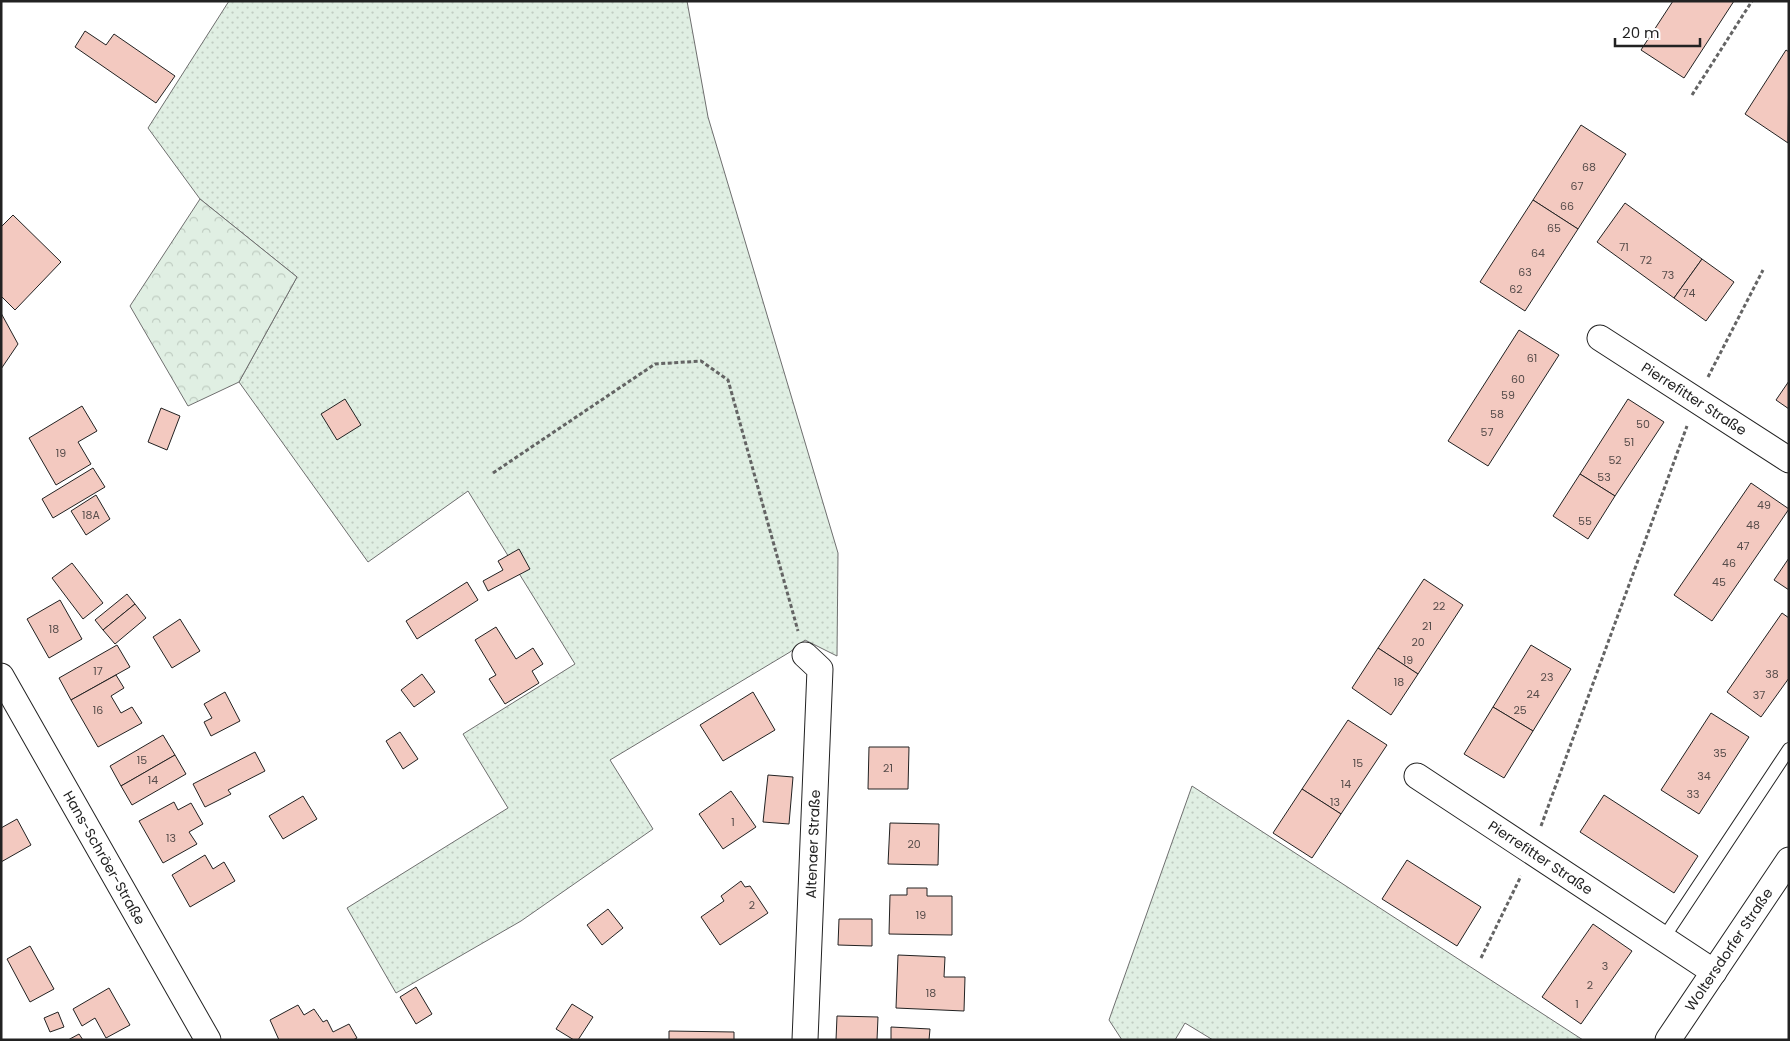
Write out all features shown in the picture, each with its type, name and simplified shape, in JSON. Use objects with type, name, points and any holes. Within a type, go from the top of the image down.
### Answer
[{"type":"street","name":"Pierrefitter Straße","points":[[1600,338],[1789,460]]},
{"type":"street","name":"Altenaer Straße","points":[[805,655],[820,668],[805,1040]]},
{"type":"street","name":"Hans-Schröer-Straße","points":[[1,676],[208,1040]]},
{"type":"street","name":"Pierrefitter Straße","points":[[1416,776],[1714,972]]},
{"type":"street","name":"Woltersdorfer Straße","points":[[1668,1040],[1789,860]]},
{"type":"lane","points":[[1663,939],[1789,749]]},
{"type":"path","points":[[1692,95],[1752,1]]},
{"type":"path","points":[[1481,958],[1532,852],[1696,401],[1762,270]]},
{"type":"path","points":[[493,473],[655,364],[701,361],[728,380],[805,655]]},
{"type":"green space","points":[[229,1],[687,1],[708,117],[838,553],[837,656],[805,640],[790,652],[610,760],[653,829],[521,921],[396,993],[347,908],[508,808],[463,734],[575,664],[468,491],[368,562],[239,382],[297,277],[200,199],[148,128]]},
{"type":"green space","points":[[200,199],[297,277],[239,382],[188,406],[130,306]]},
{"type":"green space","points":[[1192,786],[1583,1040],[1213,1040],[1185,1023],[1175,1040],[1122,1040],[1109,1020]]},
{"type":"building","points":[[1673,1],[1734,1],[1684,78],[1641,50]]},
{"type":"building","points":[[85,31],[106,45],[114,34],[175,76],[156,103],[75,47]]},
{"type":"building","points":[[1786,50],[1789,52],[1788,143],[1745,114]]},
{"type":"building","points":[[1581,125],[1626,154],[1578,229],[1533,200]]},
{"type":"building","points":[[1533,200],[1578,229],[1525,311],[1480,282]]},
{"type":"building","points":[[1625,203],[1702,259],[1674,298],[1597,242]]},
{"type":"building","points":[[13,215],[61,262],[15,310],[1,296],[1,227]]},
{"type":"building","points":[[1702,259],[1734,282],[1706,321],[1674,298]]},
{"type":"building","points":[[1,313],[18,344],[1,369]]},
{"type":"building","points":[[1519,330],[1559,355],[1488,466],[1448,441]]},
{"type":"building","points":[[1789,381],[1789,409],[1776,400]]},
{"type":"building","points":[[345,399],[361,425],[337,440],[321,414]]},
{"type":"building","points":[[1628,399],[1664,422],[1615,496],[1580,474]]},
{"type":"building","points":[[82,406],[97,431],[78,442],[91,464],[56,485],[29,438]]},
{"type":"building","points":[[161,408],[180,416],[167,450],[148,442]]},
{"type":"building","points":[[93,468],[105,487],[53,518],[42,499]]},
{"type":"building","points":[[1580,474],[1615,496],[1588,539],[1553,516]]},
{"type":"building","points":[[1751,483],[1789,509],[1712,621],[1674,595]]},
{"type":"building","points":[[96,495],[110,519],[86,535],[71,511]]},
{"type":"building","points":[[519,549],[530,569],[488,591],[483,581],[503,570],[498,561]]},
{"type":"building","points":[[1789,558],[1789,590],[1774,580]]},
{"type":"building","points":[[72,563],[103,603],[83,619],[52,578]]},
{"type":"building","points":[[1424,579],[1463,605],[1418,674],[1378,648]]},
{"type":"building","points":[[467,582],[478,600],[417,639],[406,621]]},
{"type":"building","points":[[127,594],[135,604],[103,630],[95,620]]},
{"type":"building","points":[[60,600],[82,639],[49,658],[27,619]]},
{"type":"building","points":[[135,604],[146,618],[115,644],[103,630]]},
{"type":"building","points":[[1782,613],[1789,618],[1789,678],[1761,717],[1727,692]]},
{"type":"building","points":[[180,619],[200,651],[172,668],[153,637]]},
{"type":"building","points":[[496,627],[516,659],[533,648],[543,664],[532,671],[539,683],[505,704],[489,679],[496,675],[475,640]]},
{"type":"building","points":[[117,645],[130,667],[71,700],[59,678]]},
{"type":"building","points":[[1531,645],[1571,669],[1533,731],[1493,707]]},
{"type":"building","points":[[1378,648],[1418,674],[1391,715],[1352,688]]},
{"type":"building","points":[[422,674],[435,692],[414,707],[401,690]]},
{"type":"building","points":[[116,675],[124,688],[111,696],[121,713],[132,707],[142,723],[98,747],[71,700]]},
{"type":"building","points":[[225,692],[240,721],[211,736],[204,722],[212,718],[204,704]]},
{"type":"building","points":[[753,692],[775,730],[723,761],[700,725]]},
{"type":"building","points":[[1493,707],[1533,731],[1504,778],[1464,754]]},
{"type":"building","points":[[1711,713],[1749,737],[1699,814],[1661,790]]},
{"type":"building","points":[[1348,720],[1387,745],[1341,814],[1302,789]]},
{"type":"building","points":[[400,732],[418,759],[403,769],[386,741]]},
{"type":"building","points":[[163,735],[175,755],[121,786],[110,766]]},
{"type":"building","points":[[869,747],[909,747],[908,789],[868,789]]},
{"type":"building","points":[[255,752],[265,771],[228,790],[231,794],[205,807],[193,784]]},
{"type":"building","points":[[175,755],[186,774],[132,805],[121,786]]},
{"type":"building","points":[[768,775],[793,777],[789,824],[763,822]]},
{"type":"building","points":[[1302,789],[1341,814],[1312,858],[1273,833]]},
{"type":"building","points":[[731,791],[756,827],[723,849],[699,814]]},
{"type":"building","points":[[1604,795],[1698,856],[1674,893],[1580,832]]},
{"type":"building","points":[[303,796],[317,819],[283,839],[269,816]]},
{"type":"building","points":[[174,802],[178,810],[191,803],[203,824],[189,832],[197,844],[163,863],[139,821]]},
{"type":"building","points":[[17,819],[31,845],[1,862],[1,828]]},
{"type":"building","points":[[890,823],[939,824],[938,865],[888,864]]},
{"type":"building","points":[[205,855],[213,869],[224,862],[235,881],[190,907],[172,875]]},
{"type":"building","points":[[1407,860],[1481,907],[1457,946],[1382,899]]},
{"type":"building","points":[[741,881],[745,887],[750,886],[768,913],[720,945],[701,917],[724,901],[721,896]]},
{"type":"building","points":[[907,888],[927,888],[927,896],[952,896],[952,935],[889,934],[890,895],[907,895]]},
{"type":"building","points":[[608,909],[623,928],[602,945],[587,925]]},
{"type":"building","points":[[839,919],[872,919],[872,946],[838,945]]},
{"type":"building","points":[[1593,924],[1632,951],[1581,1024],[1542,997]]},
{"type":"building","points":[[30,946],[54,989],[30,1002],[7,959]]},
{"type":"building","points":[[898,955],[945,957],[944,977],[965,977],[964,1011],[896,1008]]},
{"type":"building","points":[[416,987],[432,1014],[416,1024],[400,997]]},
{"type":"building","points":[[109,988],[130,1025],[106,1038],[95,1018],[82,1026],[73,1009]]},
{"type":"building","points":[[572,1004],[593,1017],[578,1040],[574,1040],[556,1029]]},
{"type":"building","points":[[298,1005],[304,1015],[314,1009],[323,1022],[327,1020],[333,1032],[349,1024],[357,1038],[353,1040],[279,1040],[270,1020]]},
{"type":"building","points":[[58,1012],[64,1027],[50,1032],[44,1018]]},
{"type":"building","points":[[837,1016],[878,1017],[877,1040],[836,1040]]},
{"type":"building","points":[[891,1027],[930,1029],[929,1040],[891,1040]]},
{"type":"building","points":[[669,1031],[734,1032],[734,1040],[669,1040]]},
{"type":"building","points":[[79,1034],[83,1040],[68,1040]]}]
